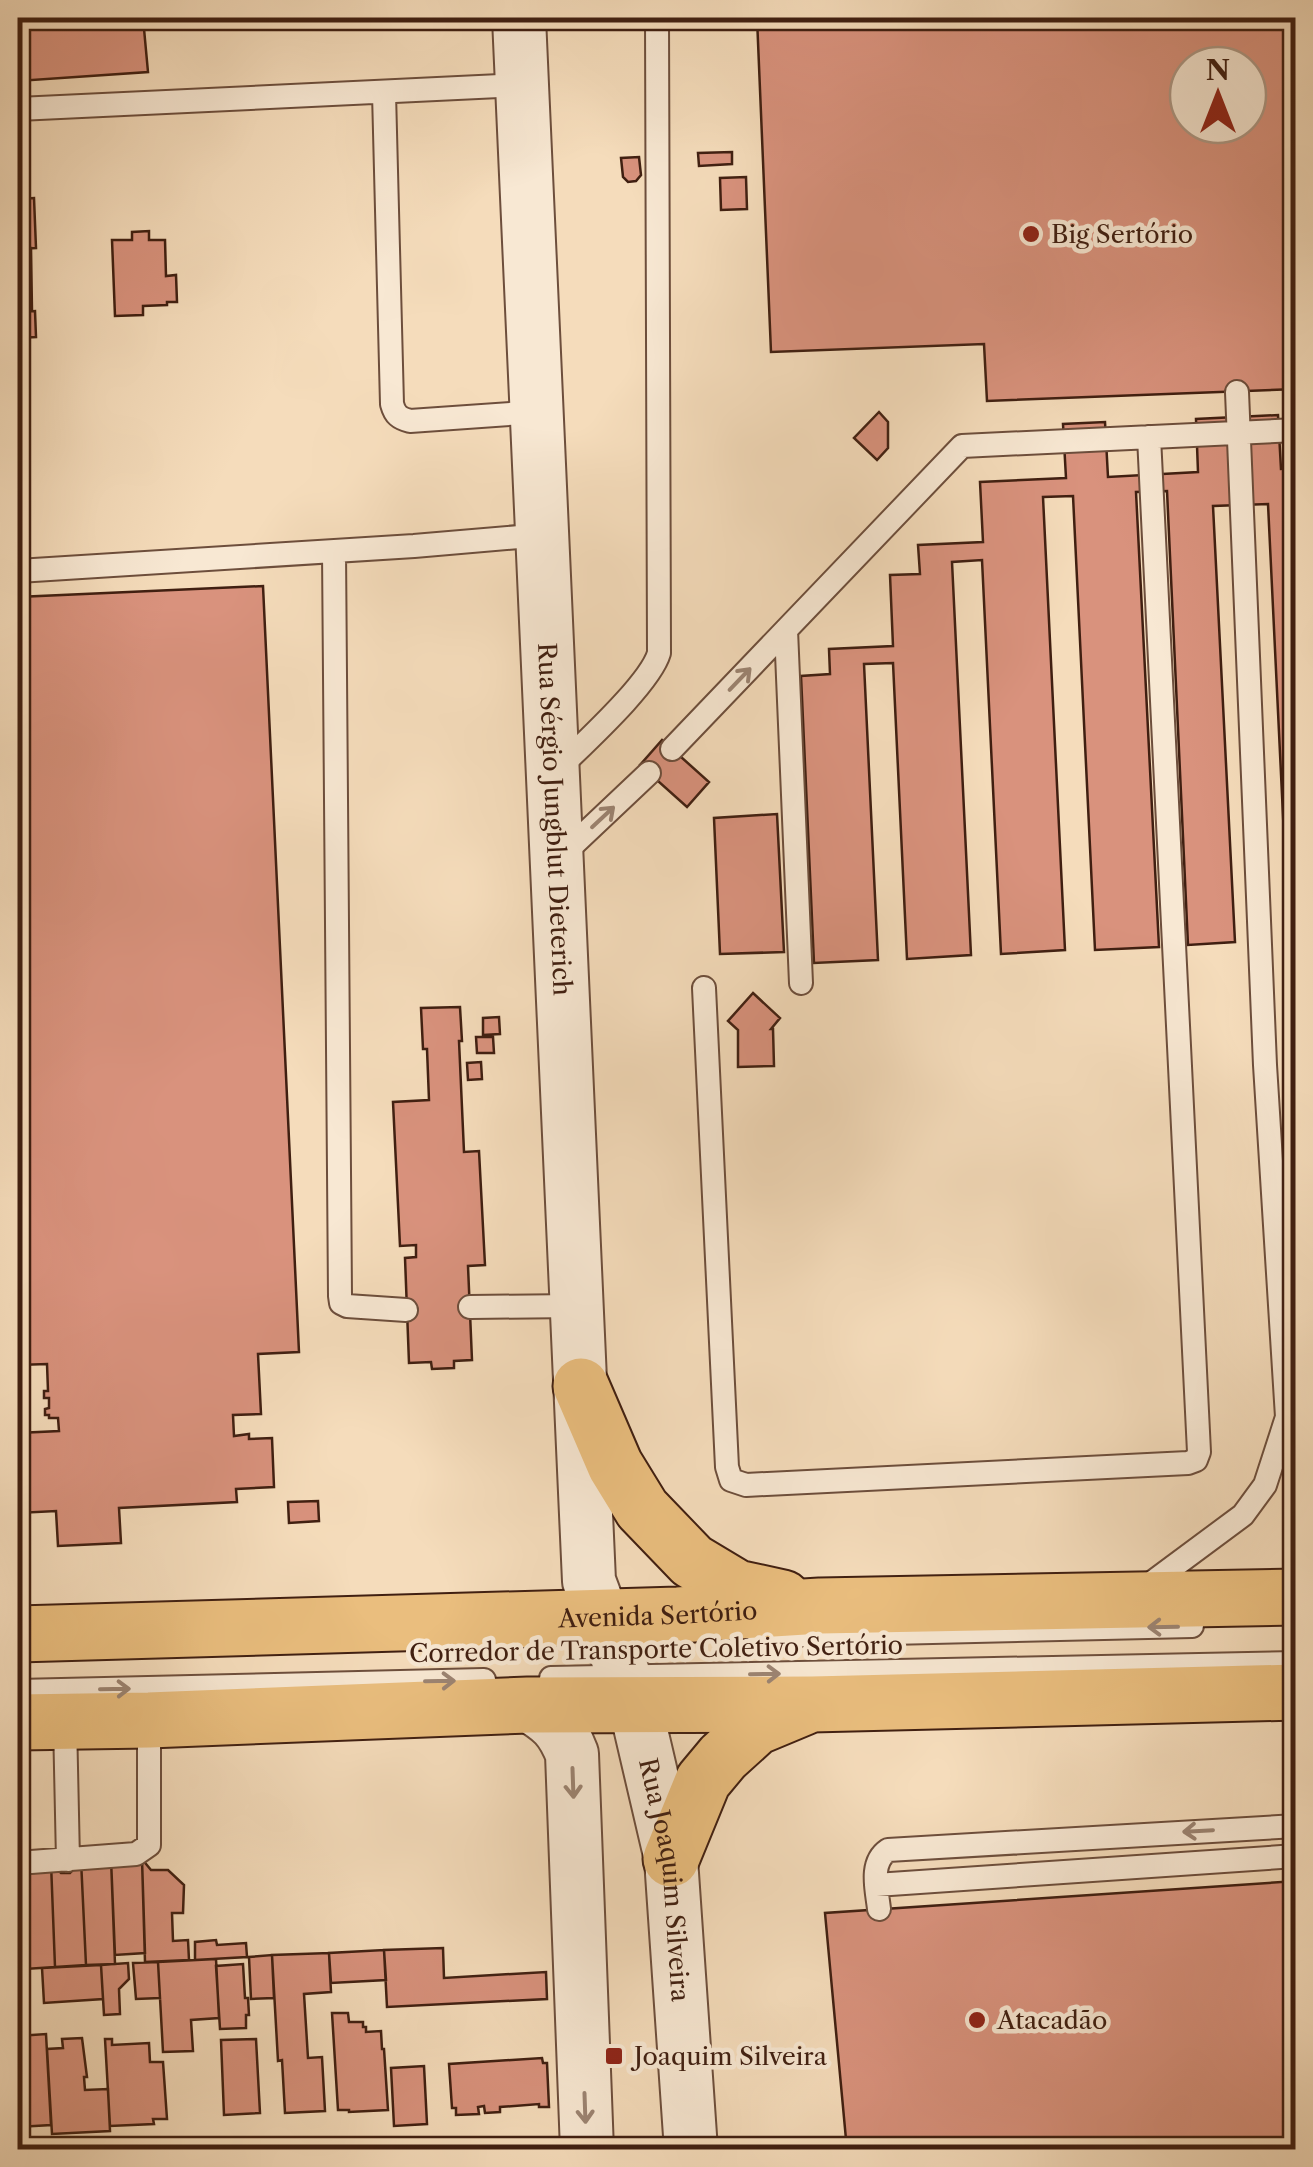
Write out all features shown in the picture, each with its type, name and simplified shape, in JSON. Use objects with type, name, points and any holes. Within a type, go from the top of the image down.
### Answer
[{"type":"main road","points":[[582,1386],[616,1465],[642,1509],[692,1561],[737,1588],[820,1606]]},
{"type":"main road","name":"Avenida Sertório","points":[[41,1722],[149,1720],[520,1688],[616,1654],[820,1606],[1296,1596]]},
{"type":"main road","name":"Avenida Sertório","points":[[18,1634],[616,1654],[710,1703],[1296,1692]]},
{"type":"main road","points":[[671,1859],[702,1782],[724,1757],[756,1727],[812,1704]]},
{"type":"street","name":"Rua Sérgio Jungblut Dieterich","points":[[519,18],[589,1581],[616,1654]]},
{"type":"street","name":"Rua Joaquim Silveira","points":[[616,1654],[671,1859],[691,2150]]},
{"type":"street","points":[[520,1688],[564,1734],[572,1754],[586,2150]]},
{"type":"lane","points":[[553,774],[619,707],[655,664],[659,653],[658,18]]},
{"type":"lane","points":[[18,109],[522,85]]},
{"type":"lane","points":[[384,93],[394,412],[401,419],[410,420],[537,412]]},
{"type":"lane","points":[[1095,1600],[1150,1584],[1243,1515],[1265,1485],[1291,1428],[1265,1065],[1237,392]]},
{"type":"lane","points":[[672,750],[962,446],[1296,430]]},
{"type":"lane","points":[[704,988],[727,1467],[731,1480],[746,1485],[1196,1460],[1199,1452],[1149,437]]},
{"type":"lane","points":[[18,571],[542,535]]},
{"type":"lane","points":[[334,551],[340,1296],[341,1303],[347,1306],[406,1310]]},
{"type":"lane","points":[[786,630],[801,983]]},
{"type":"lane","points":[[557,860],[650,774]]},
{"type":"lane","points":[[470,1307],[576,1306]]},
{"type":"lane","name":"Corredor de Transporte Coletivo Sertório","points":[[728,1637],[1217,1626]]},
{"type":"lane","name":"Corredor de Transporte Coletivo Sertório","points":[[616,1654],[1296,1663]]},
{"type":"lane","name":"Corredor de Transporte Coletivo Sertório","points":[[18,1691],[520,1688]]},
{"type":"lane","points":[[18,1863],[136,1854],[149,1845],[149,1720]]},
{"type":"lane","points":[[41,1722],[68,1860]]},
{"type":"lane","points":[[878,1910],[876,1865],[880,1855],[888,1850],[1296,1826]]},
{"type":"lane","points":[[876,1886],[1296,1856]]},
{"type":"building","points":[[18,18],[143,18],[148,72],[18,81]]},
{"type":"building","name":"Big Sertório","points":[[757,18],[1296,18],[1296,389],[987,401],[984,344],[771,352]]},
{"type":"building","points":[[732,152],[732,164],[699,166],[698,153]]},
{"type":"building","points":[[639,157],[641,175],[628,182],[623,177],[621,158]]},
{"type":"building","points":[[746,177],[747,209],[721,210],[720,178]]},
{"type":"building","points":[[34,198],[36,248],[18,249],[18,199]]},
{"type":"building","points":[[149,231],[149,240],[165,240],[166,276],[176,275],[177,302],[143,306],[143,315],[115,316],[112,240],[132,240],[132,232]]},
{"type":"building","points":[[31,248],[32,311],[21,312],[18,249]]},
{"type":"building","points":[[18,300],[21,312],[35,311],[36,337],[18,338]]},
{"type":"building","points":[[879,412],[888,422],[888,448],[877,460],[854,438]]},
{"type":"building","points":[[1278,415],[1281,469],[1296,468],[1296,940],[1289,940],[1268,504],[1213,506],[1235,942],[1188,945],[1167,491],[1136,492],[1159,947],[1095,950],[1073,496],[1043,497],[1065,950],[1001,954],[982,560],[952,562],[971,955],[907,959],[893,663],[864,664],[878,960],[814,963],[801,676],[830,674],[829,649],[893,646],[890,575],[920,574],[918,545],[983,542],[980,482],[1066,478],[1063,424],[1105,422],[1108,477],[1198,472],[1196,419]]},
{"type":"building","points":[[263,586],[299,1352],[258,1354],[261,1414],[233,1415],[234,1436],[272,1438],[274,1487],[236,1489],[237,1502],[119,1508],[121,1543],[58,1546],[56,1511],[18,1513],[18,1433],[59,1431],[58,1418],[45,1415],[49,1408],[49,1398],[44,1398],[44,1391],[48,1391],[47,1364],[18,1365],[18,597]]},
{"type":"building","points":[[662,740],[709,782],[687,807],[640,765]]},
{"type":"building","points":[[777,814],[784,952],[720,954],[714,818]]},
{"type":"building","points":[[753,993],[780,1018],[771,1029],[774,1066],[738,1067],[738,1030],[728,1021]]},
{"type":"building","points":[[460,1007],[464,1152],[479,1151],[485,1265],[468,1266],[472,1360],[454,1361],[454,1368],[432,1369],[431,1362],[409,1363],[405,1258],[416,1257],[416,1245],[400,1246],[393,1102],[429,1100],[421,1008]]},
{"type":"building","points":[[499,1017],[500,1034],[483,1035],[483,1018]]},
{"type":"building","points":[[476,1037],[493,1037],[494,1053],[477,1053]]},
{"type":"building","points":[[481,1062],[482,1079],[468,1080],[467,1063]]},
{"type":"building","points":[[318,1501],[319,1521],[289,1523],[288,1502]]},
{"type":"building","points":[[111,1859],[142,1859],[145,1953],[115,1955]]},
{"type":"building","points":[[111,1859],[115,1964],[86,1965],[81,1860]]},
{"type":"building","points":[[142,1859],[151,1870],[168,1870],[184,1885],[183,1913],[172,1913],[173,1941],[188,1940],[189,1960],[145,1962]]},
{"type":"building","points":[[81,1860],[86,1965],[55,1967],[51,1863],[61,1873],[70,1873]]},
{"type":"building","points":[[51,1863],[55,1967],[25,1969],[21,1864]]},
{"type":"building","points":[[21,1864],[25,1969],[18,1969]]},
{"type":"building","points":[[1296,1881],[1296,2150],[847,2150],[825,1913]]},
{"type":"building","points":[[216,1940],[217,1945],[246,1943],[247,1957],[195,1960],[195,1942]]},
{"type":"building","points":[[443,1948],[444,1978],[546,1972],[547,1999],[387,2007],[384,1950]]},
{"type":"building","points":[[384,1950],[386,1980],[331,1983],[329,1953]]},
{"type":"building","points":[[329,1953],[331,1992],[304,1994],[308,2058],[322,2057],[325,2111],[285,2113],[272,1955]]},
{"type":"building","points":[[272,1955],[274,1998],[251,1999],[249,1957]]},
{"type":"building","points":[[216,1959],[219,2018],[191,2020],[193,2051],[163,2052],[158,1962]]},
{"type":"building","points":[[158,1962],[160,1998],[136,1999],[133,1963]]},
{"type":"building","points":[[128,1963],[129,1979],[119,1989],[120,2014],[104,2015],[101,1965]]},
{"type":"building","points":[[243,1964],[249,2015],[246,2028],[220,2029],[216,1966]]},
{"type":"building","points":[[101,1965],[103,1999],[44,2003],[42,1968]]},
{"type":"building","points":[[332,2013],[348,2013],[349,2022],[363,2022],[366,2032],[381,2031],[388,2110],[338,2110]]},
{"type":"building","points":[[46,2034],[51,2125],[18,2127],[18,2036]]},
{"type":"building","points":[[82,2038],[85,2090],[108,2089],[110,2131],[52,2134],[47,2049],[63,2048],[62,2039]]},
{"type":"building","points":[[105,2039],[112,2039],[112,2045],[149,2043],[150,2062],[163,2062],[167,2119],[153,2119],[154,2124],[110,2126]]},
{"type":"building","points":[[256,2039],[260,2113],[224,2115],[221,2040]]},
{"type":"building","points":[[542,2058],[547,2063],[549,2107],[500,2107],[500,2112],[485,2113],[484,2106],[478,2107],[479,2114],[456,2115],[456,2108],[452,2108],[449,2064]]},
{"type":"building","points":[[424,2066],[427,2124],[394,2126],[391,2068]]},
{"type":"place","name":"Big Sertório","points":[[1031,234]]},
{"type":"place","name":"Atacadão","points":[[977,2020]]},
{"type":"place","name":"Joaquim Silveira","points":[[614,2056]]}]
